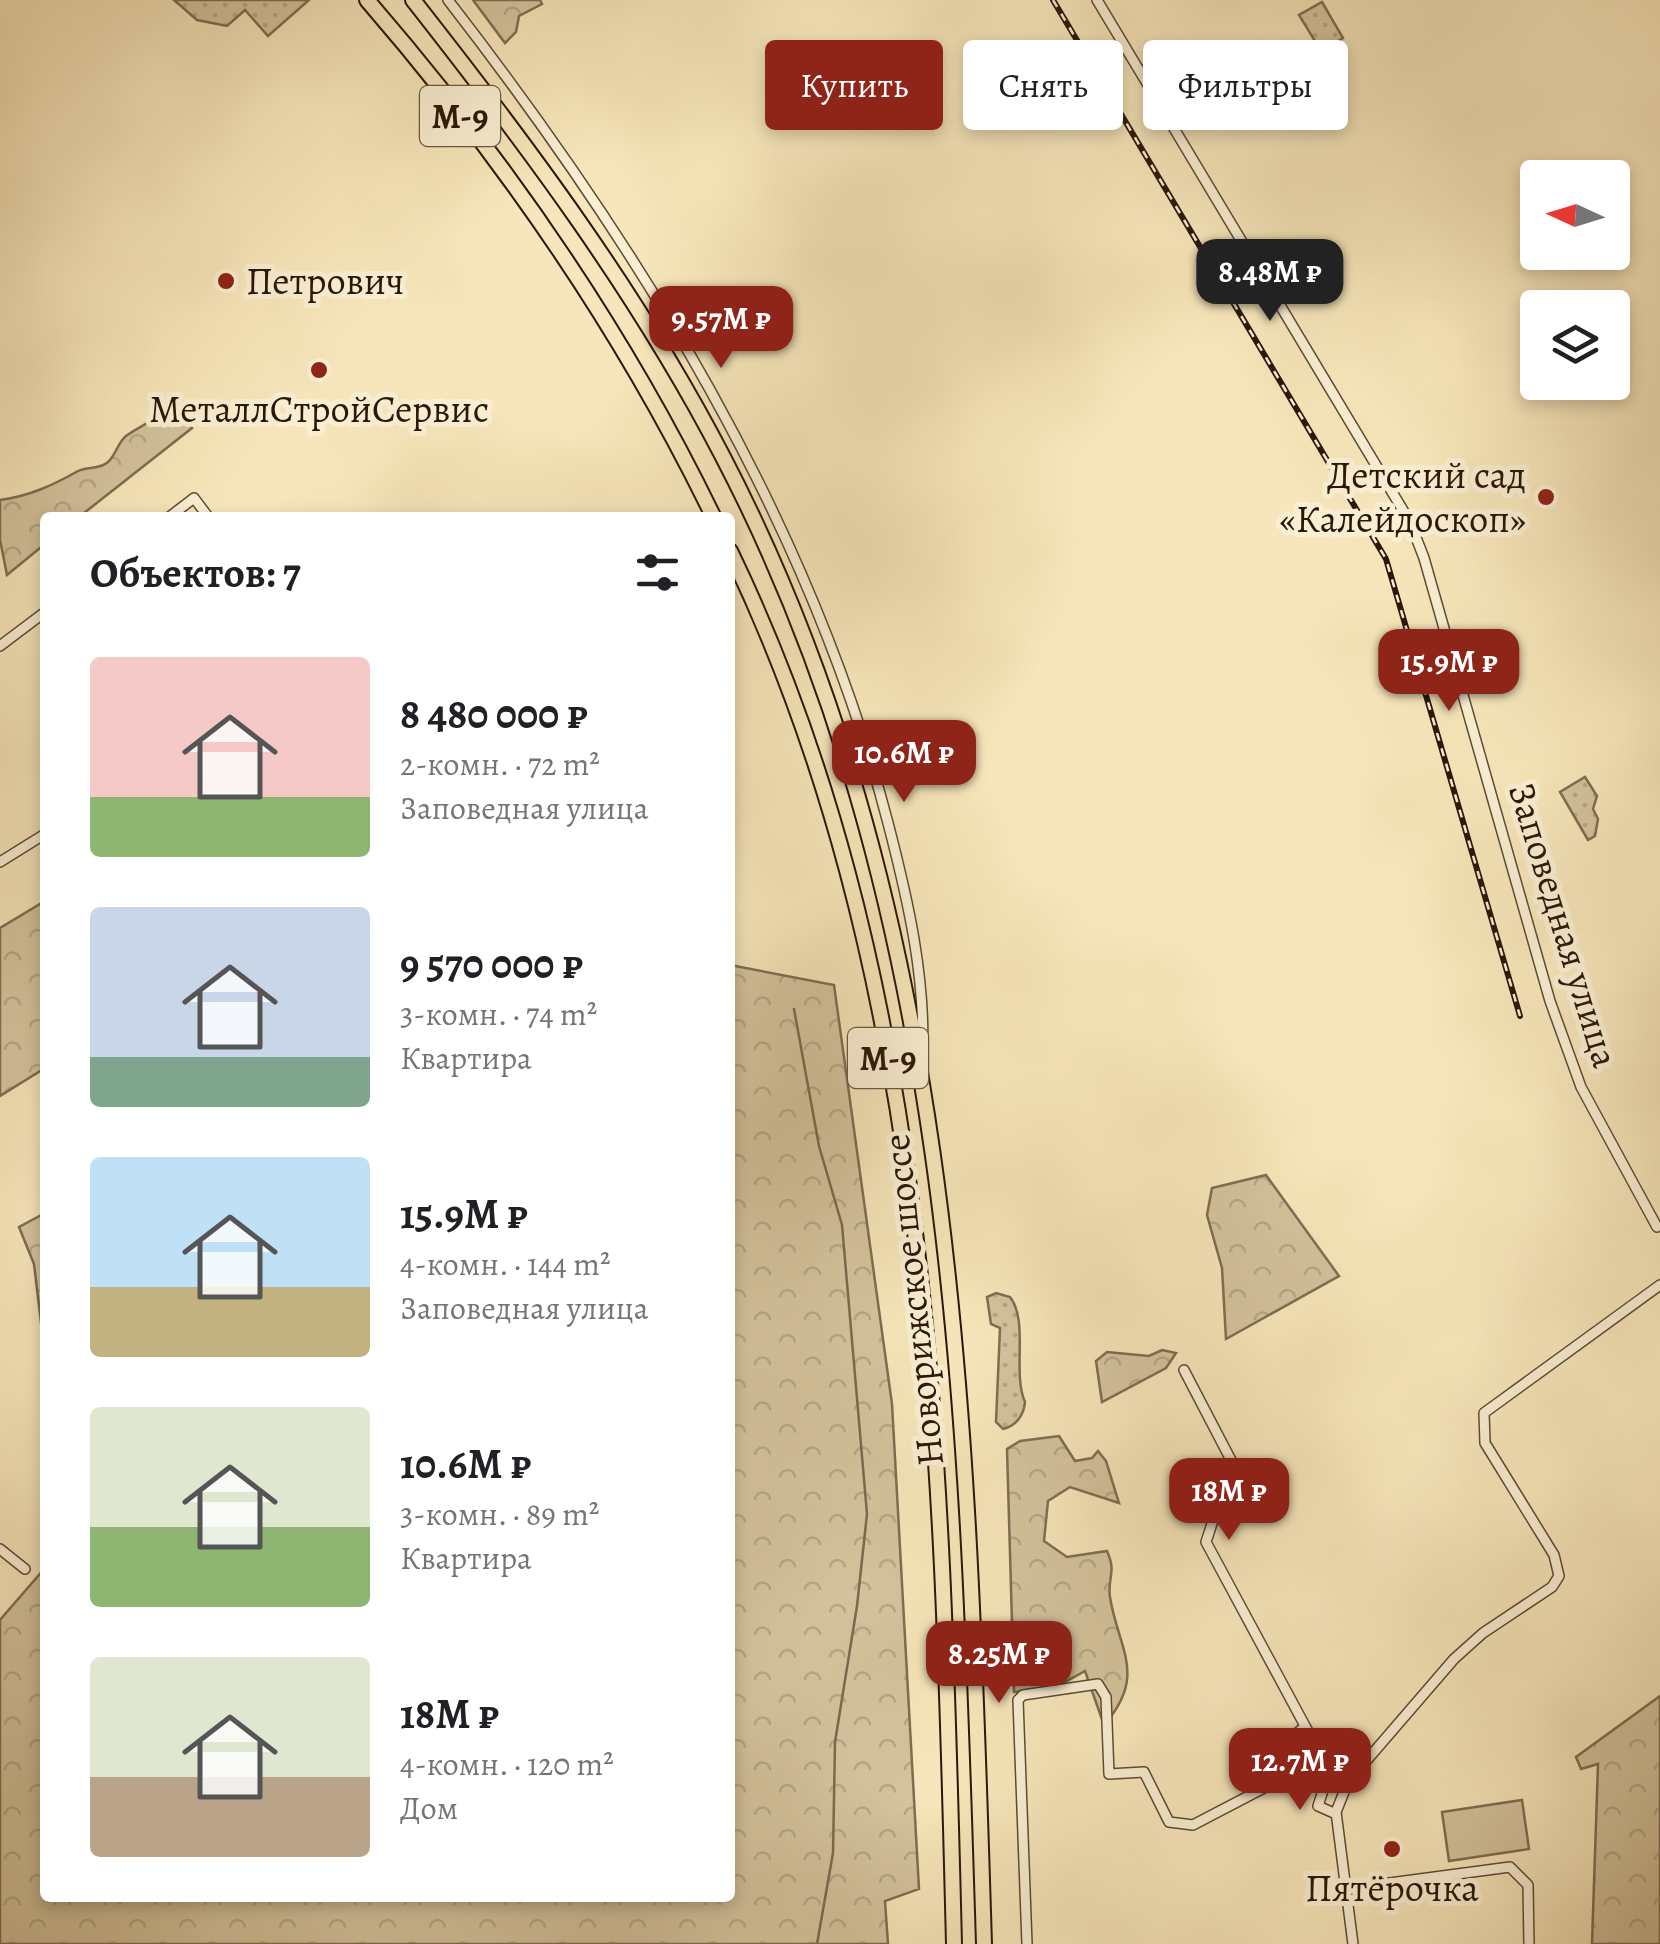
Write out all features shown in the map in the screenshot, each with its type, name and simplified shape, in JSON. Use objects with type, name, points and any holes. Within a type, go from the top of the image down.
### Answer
[{"type":"highway","name":"М-9","points":[[366,0],[526,205],[627,360],[711,512]]},
{"type":"highway","name":"Новорижское шоссе","points":[[413,0],[594,240],[694,404],[752,516],[823,688],[860,798],[898,946],[922,1074],[950,1295],[961,1440],[984,1944]]},
{"type":"highway","name":"Новорижское шоссе","points":[[735,563],[809,740],[856,902],[888,1058],[922,1312],[941,1581],[954,1944]]},
{"type":"street","points":[[448,0],[510,79],[668,314],[794,553],[870,754],[896,851],[922,997],[922,1074]]},
{"type":"street","name":"Заповедная улица","points":[[1097,0],[1410,522],[1424,558],[1568,1053],[1581,1087],[1657,1227]]},
{"type":"street","points":[[176,512],[194,498],[204,512]]},
{"type":"street","points":[[0,646],[40,616]]},
{"type":"street","points":[[0,862],[40,837]]},
{"type":"street","points":[[1354,1944],[1336,1814],[1352,1776],[1425,1688],[1483,1633],[1552,1588],[1559,1576],[1554,1556],[1485,1443],[1484,1412],[1660,1285]]},
{"type":"street","points":[[1184,1370],[1232,1462],[1206,1542],[1318,1750]]},
{"type":"street","points":[[0,1549],[25,1568]]},
{"type":"street","points":[[1027,1944],[1018,1700],[1023,1695],[1098,1684],[1106,1698],[1108,1774],[1144,1772],[1169,1822],[1193,1825],[1281,1779],[1293,1737],[1304,1727]]},
{"type":"street","points":[[1324,1763],[1328,1775],[1318,1806],[1336,1814]]},
{"type":"street","points":[[1367,1886],[1510,1867],[1528,1885],[1528,1944]]},
{"type":"green space","points":[[174,0],[309,0],[268,36],[245,10],[227,26],[197,20]]},
{"type":"green space","points":[[473,0],[540,0],[542,4],[519,16],[516,32],[505,43]]},
{"type":"green space","points":[[1322,2],[1343,38],[1314,40],[1299,15]]},
{"type":"green space","points":[[169,403],[192,428],[85,512],[40,512],[40,548],[7,575],[0,540],[0,500],[31,493],[105,464],[123,439]]},
{"type":"green space","points":[[1585,777],[1597,796],[1593,809],[1598,819],[1595,836],[1588,840],[1560,792]]},
{"type":"green space","points":[[40,904],[40,1071],[0,1096],[0,928]]},
{"type":"green space","points":[[735,966],[834,985],[892,1404],[919,1889],[885,1901],[888,1944],[0,1944],[0,1620],[40,1574],[40,1902],[735,1902]]},
{"type":"green space","points":[[1266,1175],[1339,1276],[1226,1339],[1222,1268],[1207,1215],[1212,1188]]},
{"type":"green space","points":[[40,1216],[40,1314],[34,1264],[19,1227]]},
{"type":"green space","points":[[996,1293],[1010,1297],[1016,1307],[1025,1402],[1018,1419],[1003,1429],[996,1422],[1000,1328],[991,1324],[987,1297]]},
{"type":"green space","points":[[1162,1350],[1176,1353],[1166,1368],[1102,1402],[1096,1361],[1107,1352],[1149,1356]]},
{"type":"green space","points":[[1059,1436],[1075,1461],[1092,1458],[1098,1451],[1106,1461],[1119,1503],[1070,1487],[1048,1501],[1044,1541],[1067,1557],[1107,1551],[1110,1559],[1110,1597],[1127,1676],[1125,1691],[1104,1725],[1085,1671],[1058,1686],[1014,1692],[1007,1449],[1020,1441]]},
{"type":"green space","points":[[1660,1696],[1660,1944],[1592,1944],[1598,1764],[1581,1769],[1576,1757]]},
{"type":"green space","points":[[1522,1800],[1529,1849],[1449,1861],[1442,1812]]},
{"type":"waterway","points":[[794,1009],[819,1146],[842,1225],[867,1514],[835,1742],[833,1853],[817,1944]]},
{"type":"railway","points":[[1053,0],[1386,559],[1520,1016]]},
{"type":"place","name":"Петрович","points":[[226,281]]},
{"type":"place","name":"МеталлСтройСервис","points":[[319,370]]},
{"type":"place","name":"Детский сад «Калейдоскоп»","points":[[1546,497]]},
{"type":"place","name":"Пятёрочка","points":[[1392,1849]]}]
